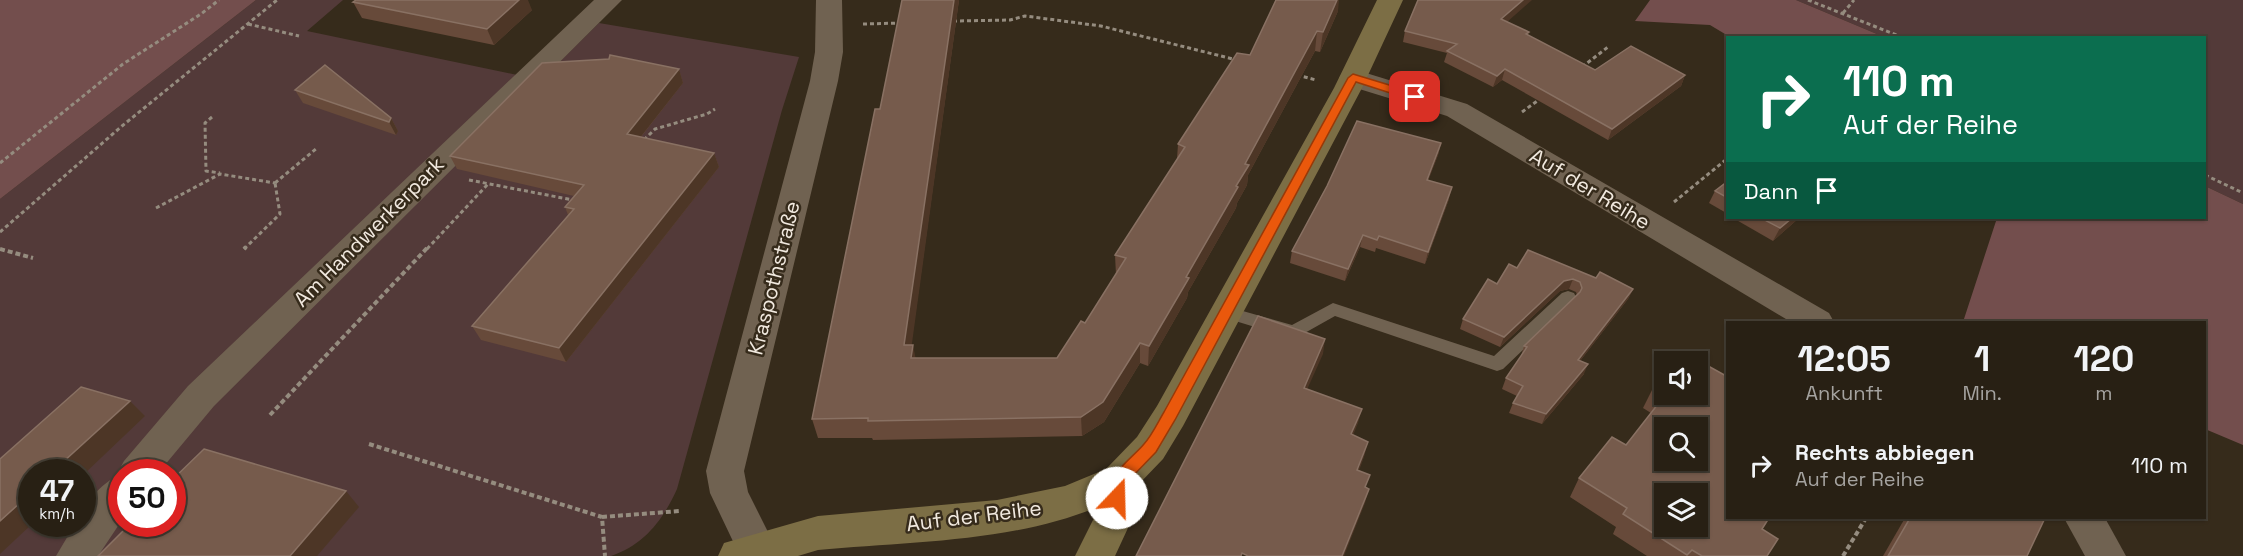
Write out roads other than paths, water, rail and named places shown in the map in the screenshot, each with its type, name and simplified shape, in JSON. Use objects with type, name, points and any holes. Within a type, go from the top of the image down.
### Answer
[{"type":"main road","name":"Auf der Reihe","points":[[752,554],[818,533],[997,517],[1046,508],[1072,500],[1119,480],[1150,448],[1351,83],[1390,0]]},
{"type":"main road","points":[[1095,556],[1115,516],[1119,480]]},
{"type":"street","name":"Am Handwerkerpark","points":[[148,459],[201,396],[430,171],[609,0]]},
{"type":"street","name":"Kraspothstraße","points":[[752,554],[729,493],[725,471],[824,81],[829,52],[829,12]]},
{"type":"street","name":"Auf der Reihe","points":[[1351,83],[1457,110],[1815,321]]},
{"type":"street","points":[[76,556],[108,508]]},
{"type":"street","points":[[2085,519],[2106,556]]},
{"type":"lane","points":[[1225,312],[1294,332],[1333,309],[1497,364],[1568,297]]}]
